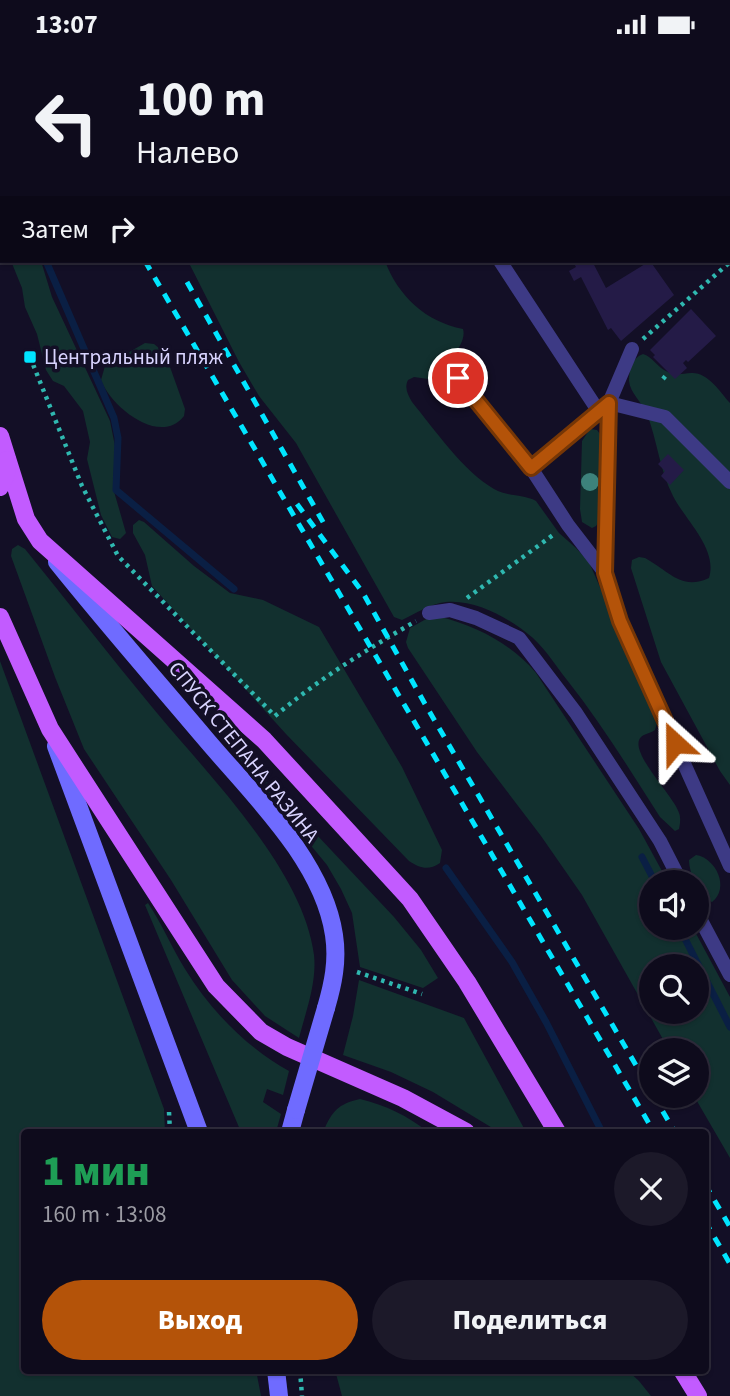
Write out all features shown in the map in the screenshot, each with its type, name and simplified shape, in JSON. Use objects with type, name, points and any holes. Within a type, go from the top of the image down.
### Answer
[{"type":"main road","name":"СПУСК СТЕПАНА РАЗИНА","points":[[0,436],[26,519],[40,541],[279,826],[308,867],[326,908],[334,934],[334,981],[291,1129]]},
{"type":"main road","points":[[0,487],[6,474],[7,456]]},
{"type":"main road","points":[[40,541],[264,740],[410,899],[467,982],[555,1129]]},
{"type":"main road","points":[[0,617],[50,729],[197,1129]]},
{"type":"main road","points":[[50,729],[200,964],[216,986],[261,1032],[287,1047],[403,1098],[460,1129]]},
{"type":"main road","points":[[276,1374],[279,1396]]},
{"type":"main road","points":[[684,1374],[698,1396]]},
{"type":"lane","points":[[501,263],[604,407],[605,573],[620,621],[730,866]]},
{"type":"lane","points":[[531,468],[604,407],[632,349]]},
{"type":"lane","points":[[458,378],[531,468],[568,525],[605,573]]},
{"type":"lane","points":[[604,407],[666,417],[730,482]]},
{"type":"lane","points":[[429,613],[450,610],[476,618],[519,638],[576,713],[660,841],[675,870]]},
{"type":"lane","points":[[709,935],[728,971]]},
{"type":"path","points":[[632,349],[729,263]]},
{"type":"path","points":[[30,357],[82,486],[118,556],[275,716],[354,657],[429,613]]},
{"type":"path","points":[[663,379],[668,373]]},
{"type":"path","points":[[450,610],[568,525]]},
{"type":"path","points":[[357,972],[422,994]]},
{"type":"path","points":[[300,1374],[302,1396]]},
{"type":"green space","points":[[12,263],[42,263],[52,297],[110,421],[115,446],[113,488],[126,533],[120,539],[112,537],[101,515],[87,459],[90,442],[83,411],[64,386],[53,381],[46,370],[37,334],[25,307],[22,288]]},
{"type":"green space","points":[[189,263],[386,263],[397,285],[425,314],[463,329],[458,350],[428,379],[414,377],[408,380],[408,394],[440,437],[471,472],[499,492],[536,501],[559,533],[589,562],[658,720],[655,730],[641,737],[638,744],[646,763],[676,806],[680,817],[679,829],[675,831],[660,817],[580,696],[542,648],[524,631],[504,617],[481,607],[457,602],[434,605],[402,620],[394,617],[296,443],[259,396]]},
{"type":"green space","points":[[145,343],[154,344],[165,353],[185,409],[184,416],[174,424],[162,427],[137,419],[114,401],[101,380],[105,366]]},
{"type":"green space","points":[[643,354],[671,373],[703,376],[713,383],[730,403],[730,785],[661,662],[631,568],[632,560],[645,558],[676,578],[691,582],[709,578],[711,567],[705,546],[673,496],[647,414],[630,385],[632,365],[636,358]]},
{"type":"green space","points":[[590,429],[597,430],[603,438],[601,518],[592,528],[582,522],[580,509],[582,441]]},
{"type":"green space","points":[[139,520],[230,593],[263,600],[319,627],[402,767],[442,850],[440,863],[424,868],[409,861],[286,734],[152,586],[145,555],[133,533],[133,525]]},
{"type":"green space","points":[[18,545],[25,549],[249,823],[292,889],[306,922],[315,965],[299,1038],[265,1016],[232,980],[171,880],[84,749],[11,556],[12,549]]},
{"type":"green space","points":[[441,617],[467,625],[505,645],[536,673],[639,829],[661,870],[639,870],[639,940],[699,940],[707,954],[639,954],[639,997],[582,895],[477,752],[408,648],[406,642],[410,628],[428,618]]},
{"type":"green space","points":[[0,661],[164,1109],[165,1129],[21,1129],[21,1374],[257,1374],[261,1396],[0,1396]]},
{"type":"green space","points":[[240,753],[394,917],[421,950],[438,978],[423,988],[360,967],[352,913],[341,889],[327,865],[237,756]]},
{"type":"green space","points":[[696,855],[715,867],[720,889],[712,902],[709,901],[709,870],[691,870],[689,860]]},
{"type":"green space","points":[[148,903],[185,969],[218,1013],[258,1051],[289,1071],[283,1095],[267,1089],[263,1102],[281,1114],[277,1129],[240,1129],[145,905]]},
{"type":"green space","points":[[709,958],[730,997],[730,1158],[701,1108],[709,1108],[709,1038],[662,1038],[654,1024],[709,1024]]},
{"type":"green space","points":[[359,980],[464,1018],[524,1129],[494,1129],[433,1092],[391,1072],[343,1055]]},
{"type":"green space","points":[[360,1099],[378,1104],[424,1129],[324,1129],[337,1109]]},
{"type":"green space","points":[[336,1374],[631,1374],[651,1396],[342,1396]]},
{"type":"building","points":[[574,263],[593,263],[606,288],[647,263],[651,263],[674,295],[621,341],[611,328],[608,330],[581,277],[574,281],[569,271],[576,267]]},
{"type":"building","points":[[691,309],[716,336],[688,362],[686,360],[683,363],[687,368],[675,379],[653,357],[655,355],[650,350]]},
{"type":"building","points":[[668,454],[684,470],[670,485],[661,476],[665,471],[658,464]]},
{"type":"waterway","points":[[47,263],[114,418],[118,438],[116,490],[234,589]]},
{"type":"waterway","points":[[642,857],[649,870]]},
{"type":"waterway","points":[[446,868],[512,962],[600,1129]]},
{"type":"waterway","points":[[686,940],[730,1027]]},
{"type":"railway","points":[[146,263],[652,1129]]},
{"type":"railway","points":[[187,282],[327,529]]},
{"type":"railway","points":[[297,504],[363,593],[639,1070]]},
{"type":"railway","points":[[661,1108],[673,1129]]},
{"type":"railway","points":[[709,1191],[730,1227]]},
{"type":"railway","points":[[709,1228],[730,1264]]},
{"type":"place","name":"Центральный пляж","points":[[30,357]]},
{"type":"route","points":[[458,378],[531,468],[609,403],[605,573],[620,621],[675,743]]}]
